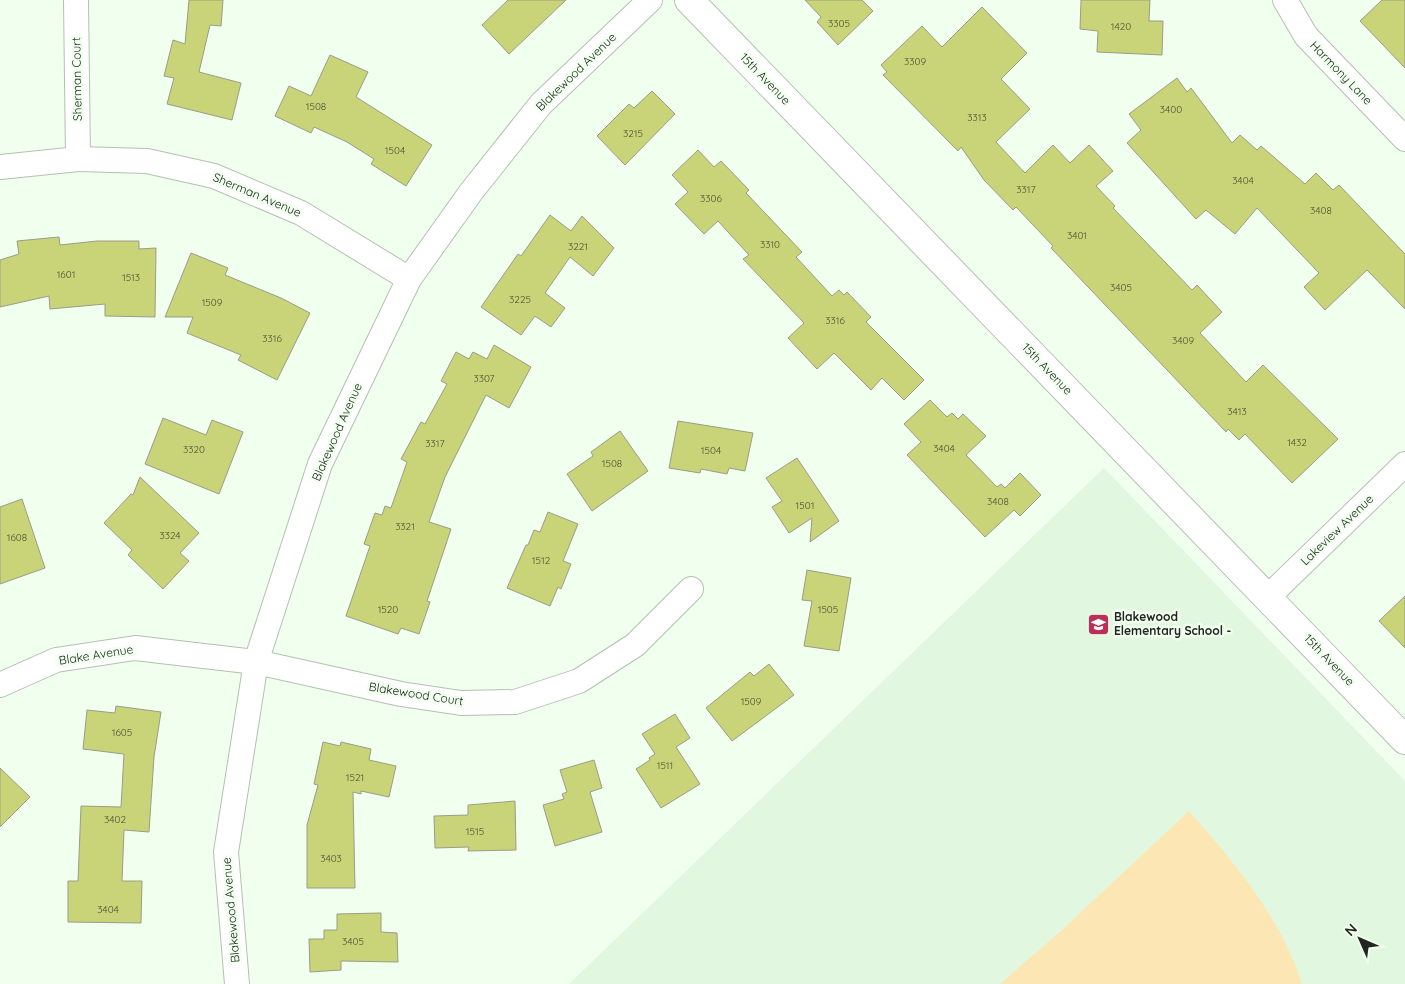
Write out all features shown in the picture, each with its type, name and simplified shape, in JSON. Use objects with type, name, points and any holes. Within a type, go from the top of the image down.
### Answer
[{"type":"street","name":"Sherman Court","points":[[76,0],[78,159]]},
{"type":"street","name":"Blakewood Avenue","points":[[237,984],[226,852],[256,662],[320,464],[409,279],[471,192],[541,104],[650,0]]},
{"type":"street","name":"15th Avenue","points":[[689,0],[1268,596],[1405,740]]},
{"type":"street","name":"Harmony Lane","points":[[1285,0],[1306,36],[1405,139]]},
{"type":"street","name":"Sherman Avenue","points":[[0,167],[78,159],[148,162],[214,176],[301,213],[409,279]]},
{"type":"street","name":"Lakeview Avenue","points":[[1268,596],[1405,464]]},
{"type":"street","name":"Blakewood Court","points":[[256,662],[401,694],[461,703],[515,702],[579,681],[635,645],[691,589]]},
{"type":"street","name":"Blake Avenue","points":[[0,684],[56,660],[135,648],[256,662]]},
{"type":"shaded area","name":"Blakewood Elementary School -","points":[[1104,468],[1405,781],[1405,984],[569,984]]},
{"type":"shaded area","points":[[1189,811],[1255,892],[1282,936],[1302,984],[1000,984],[1063,929]]},
{"type":"building","points":[[189,0],[223,0],[221,26],[210,25],[199,72],[241,83],[232,120],[167,104],[174,78],[164,76],[173,40],[185,44]]},
{"type":"building","points":[[508,0],[566,0],[509,54],[482,25]]},
{"type":"building","points":[[805,0],[862,0],[873,11],[838,45],[817,22],[821,17]]},
{"type":"building","points":[[1081,0],[1150,0],[1149,21],[1163,21],[1162,55],[1097,52],[1098,31],[1080,29]]},
{"type":"building","points":[[1382,0],[1405,0],[1405,68],[1360,21]]},
{"type":"building","points":[[982,7],[1027,53],[1001,79],[1030,109],[996,142],[1025,173],[1053,145],[1070,163],[1089,145],[1113,171],[1096,186],[1115,206],[1113,208],[1192,290],[1197,285],[1222,312],[1200,333],[1246,382],[1263,365],[1338,439],[1292,483],[1245,434],[1239,440],[1228,429],[1226,432],[1051,248],[1053,246],[1016,207],[1013,210],[984,180],[961,147],[958,151],[883,75],[887,72],[881,65],[922,26],[942,47]]},
{"type":"building","points":[[330,55],[368,72],[356,97],[432,145],[406,186],[371,164],[374,159],[347,142],[314,127],[311,133],[275,116],[289,86],[311,96]]},
{"type":"building","points":[[1177,78],[1187,92],[1191,88],[1232,143],[1240,135],[1257,150],[1261,146],[1305,184],[1316,173],[1333,190],[1339,185],[1405,254],[1405,309],[1367,270],[1325,310],[1304,287],[1319,273],[1257,208],[1235,234],[1206,210],[1196,219],[1127,143],[1141,130],[1129,114]]},
{"type":"building","points":[[652,91],[675,114],[625,165],[597,136],[629,104],[634,108]]},
{"type":"building","points":[[698,150],[714,167],[721,161],[749,190],[746,193],[802,252],[796,257],[832,296],[839,290],[844,295],[847,292],[871,317],[866,322],[924,380],[904,400],[882,378],[871,390],[834,353],[817,369],[788,338],[804,323],[743,259],[749,255],[718,221],[704,234],[675,204],[688,192],[672,175]]},
{"type":"building","points":[[550,215],[571,231],[582,216],[614,248],[593,276],[570,257],[545,293],[565,308],[551,327],[535,316],[521,335],[481,307],[518,254],[521,256]]},
{"type":"building","points":[[59,237],[60,245],[97,241],[139,241],[139,249],[156,248],[155,317],[105,316],[105,304],[50,309],[49,296],[0,307],[0,260],[19,254],[17,241]]},
{"type":"building","points":[[191,253],[228,268],[225,275],[281,298],[310,313],[277,380],[238,360],[241,355],[187,333],[193,317],[165,317]]},
{"type":"building","points":[[494,345],[531,367],[509,408],[486,395],[445,477],[429,522],[451,529],[427,601],[430,602],[419,634],[401,628],[398,634],[346,616],[370,546],[364,544],[375,513],[382,515],[385,506],[391,508],[407,462],[401,459],[421,422],[425,424],[447,384],[441,381],[456,352],[469,359],[473,352],[487,359]]},
{"type":"building","points":[[930,400],[947,417],[952,413],[958,419],[963,414],[986,436],[966,455],[997,487],[1001,484],[1005,488],[1020,473],[1041,495],[1020,516],[1014,510],[985,537],[907,455],[921,442],[904,424]]},
{"type":"building","points":[[163,418],[206,435],[212,420],[243,432],[219,494],[145,464]]},
{"type":"building","points":[[678,421],[753,433],[745,471],[729,468],[727,474],[701,469],[700,473],[669,468]]},
{"type":"building","points":[[620,431],[648,471],[592,511],[567,474],[593,456],[591,452]]},
{"type":"building","points":[[797,458],[839,521],[810,542],[812,518],[789,533],[772,507],[782,501],[766,478]]},
{"type":"building","points":[[140,477],[199,533],[180,553],[189,561],[163,589],[128,555],[132,550],[104,523],[131,494],[133,495]]},
{"type":"building","points":[[22,499],[45,568],[0,584],[0,507]]},
{"type":"building","points":[[548,512],[578,524],[563,561],[571,564],[561,589],[558,587],[550,606],[507,588],[534,530],[540,532]]},
{"type":"building","points":[[807,570],[851,578],[839,651],[804,646],[812,601],[802,600]]},
{"type":"building","points":[[1405,596],[1405,648],[1379,621]]},
{"type":"building","points":[[769,664],[794,695],[732,741],[706,708],[750,672],[754,676]]},
{"type":"building","points":[[116,706],[161,712],[154,757],[149,832],[124,830],[122,881],[142,881],[141,923],[68,922],[68,881],[78,881],[81,806],[121,807],[124,754],[83,749],[87,710],[115,713]]},
{"type":"building","points":[[675,714],[690,738],[676,747],[700,784],[661,808],[636,769],[650,760],[649,758],[655,754],[642,734]]},
{"type":"building","points":[[323,742],[340,746],[341,742],[371,749],[369,760],[396,766],[389,797],[361,791],[361,794],[353,792],[355,888],[307,888],[307,825],[318,785],[314,784]]},
{"type":"building","points":[[594,760],[602,788],[590,792],[602,832],[555,846],[543,805],[564,799],[562,794],[567,792],[560,770]]},
{"type":"building","points":[[0,768],[30,797],[0,827]]},
{"type":"building","points":[[515,801],[516,850],[468,851],[469,847],[435,848],[434,816],[468,815],[468,805]]},
{"type":"building","points":[[381,913],[381,932],[397,933],[398,962],[341,961],[341,970],[310,972],[309,939],[324,939],[324,930],[337,930],[337,914]]},
{"type":"place","name":"Blakewood Elementary School -","points":[[1098,624]]}]
